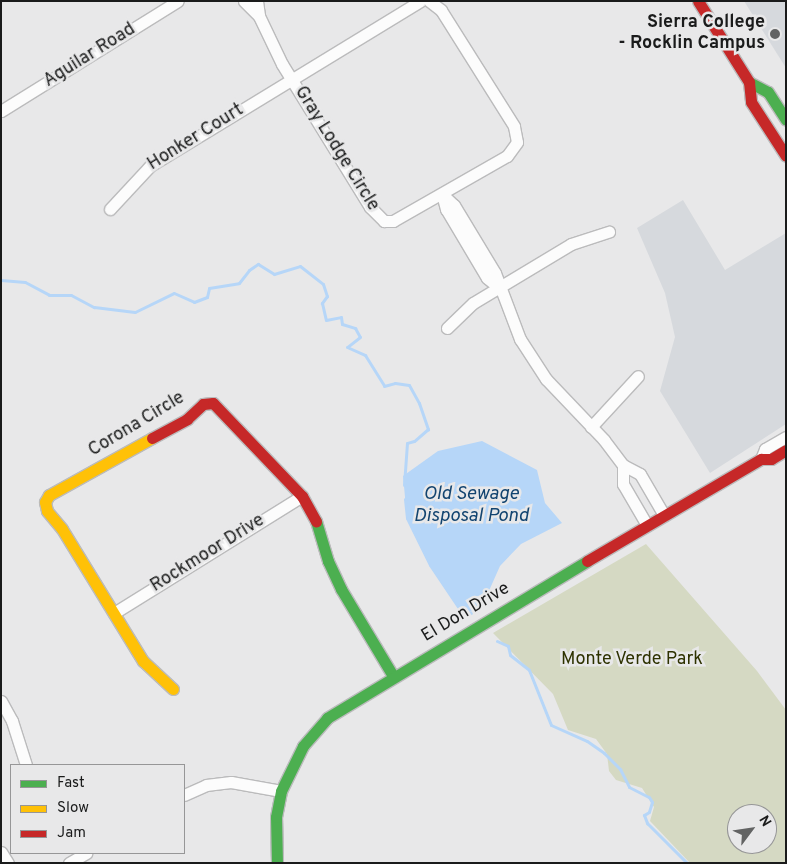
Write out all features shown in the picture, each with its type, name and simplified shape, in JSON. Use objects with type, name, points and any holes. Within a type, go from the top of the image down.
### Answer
[{"type":"street","name":"Aguilar Road","points":[[1,111],[178,1]]},
{"type":"street","points":[[244,1],[259,16]]},
{"type":"street","points":[[257,1],[259,16]]},
{"type":"street","name":"Gray Lodge Circle","points":[[292,78],[420,1]]},
{"type":"street","name":"Gray Lodge Circle","points":[[259,16],[292,78],[376,215],[384,221],[393,222],[507,156],[517,142],[517,134],[441,10],[429,1]]},
{"type":"street","points":[[698,1],[750,82],[768,92],[786,120]]},
{"type":"street","name":"Honker Court","points":[[110,209],[150,166],[292,78]]},
{"type":"street","points":[[750,82],[751,102],[786,156]]},
{"type":"street","points":[[442,194],[446,209],[460,225],[478,254],[487,278],[498,287],[534,362],[558,394],[591,427],[623,465],[640,474],[664,515]]},
{"type":"street","points":[[446,328],[473,303],[571,244],[609,232]]},
{"type":"street","points":[[591,427],[638,376]]},
{"type":"street","name":"Corona Circle","points":[[174,689],[143,661],[47,511],[45,502],[49,495],[187,419],[203,404],[213,403],[302,496],[314,517],[328,561],[341,589],[393,676]]},
{"type":"street","name":"El Don Drive","points":[[761,459],[765,449],[786,437]]},
{"type":"street","name":"El Don Drive","points":[[277,863],[276,817],[281,791],[296,757],[318,726],[335,711],[664,515],[761,459],[771,459],[786,450]]},
{"type":"street","points":[[623,465],[623,484],[648,525]]},
{"type":"street","name":"Rockmoor Drive","points":[[114,613],[302,496]]},
{"type":"street","points":[[1,701],[12,721],[26,764]]},
{"type":"street","points":[[185,795],[206,785],[230,782],[281,791]]},
{"type":"street","points":[[1,852],[8,863]]},
{"type":"shaded area","name":"Sierra College - Rocklin Campus","points":[[744,1],[786,1],[786,68]]},
{"type":"shaded area","points":[[683,200],[725,270],[786,233],[786,424],[710,473],[660,391],[675,337],[665,293],[637,228]]},
{"type":"green space","name":"Monte Verde Park","points":[[646,544],[757,671],[786,710],[786,863],[690,863],[650,821],[654,807],[642,788],[616,780],[609,771],[607,754],[596,739],[568,730],[553,694],[493,633]]},
{"type":"water","name":"Old Sewage Disposal Pond","points":[[482,441],[537,470],[545,503],[562,523],[521,544],[500,566],[480,611],[462,612],[430,565],[407,518],[403,476],[438,451]]},
{"type":"waterway","points":[[1,280],[25,282],[49,295],[71,295],[94,307],[135,312],[174,293],[194,302],[207,297],[209,288],[239,283],[249,270],[258,264],[274,274],[300,266],[323,284],[327,296],[322,303],[326,320],[341,317],[342,324],[355,328],[360,337],[347,347],[365,355],[384,386],[395,383],[409,385],[419,403],[428,429],[414,441],[407,443],[404,485]]},
{"type":"waterway","points":[[405,499],[407,518],[430,565],[461,611],[471,613]]},
{"type":"waterway","points":[[497,641],[508,646],[510,655],[529,670],[551,725],[587,741],[604,753],[620,769],[629,787],[649,797],[652,802],[649,812],[644,815],[647,823],[687,863]]},
{"type":"traffic: fast","points":[[749,82],[768,92],[786,120]]},
{"type":"traffic: fast","points":[[316,521],[328,561],[341,589],[393,676]]},
{"type":"traffic: fast","points":[[277,863],[276,817],[281,791],[303,746],[327,718],[587,561]]},
{"type":"traffic: slow","points":[[152,438],[49,495],[45,502],[47,511],[62,529],[143,661],[173,689]]},
{"type":"traffic: jam","points":[[698,1],[749,82],[751,102],[786,156]]},
{"type":"traffic: jam","points":[[152,438],[187,419],[203,404],[213,403],[302,496],[316,521]]},
{"type":"traffic: jam","points":[[587,561],[761,459],[771,459],[786,450]]},
{"type":"place","name":"Sierra College - Rocklin Campus","points":[[775,34]]}]
